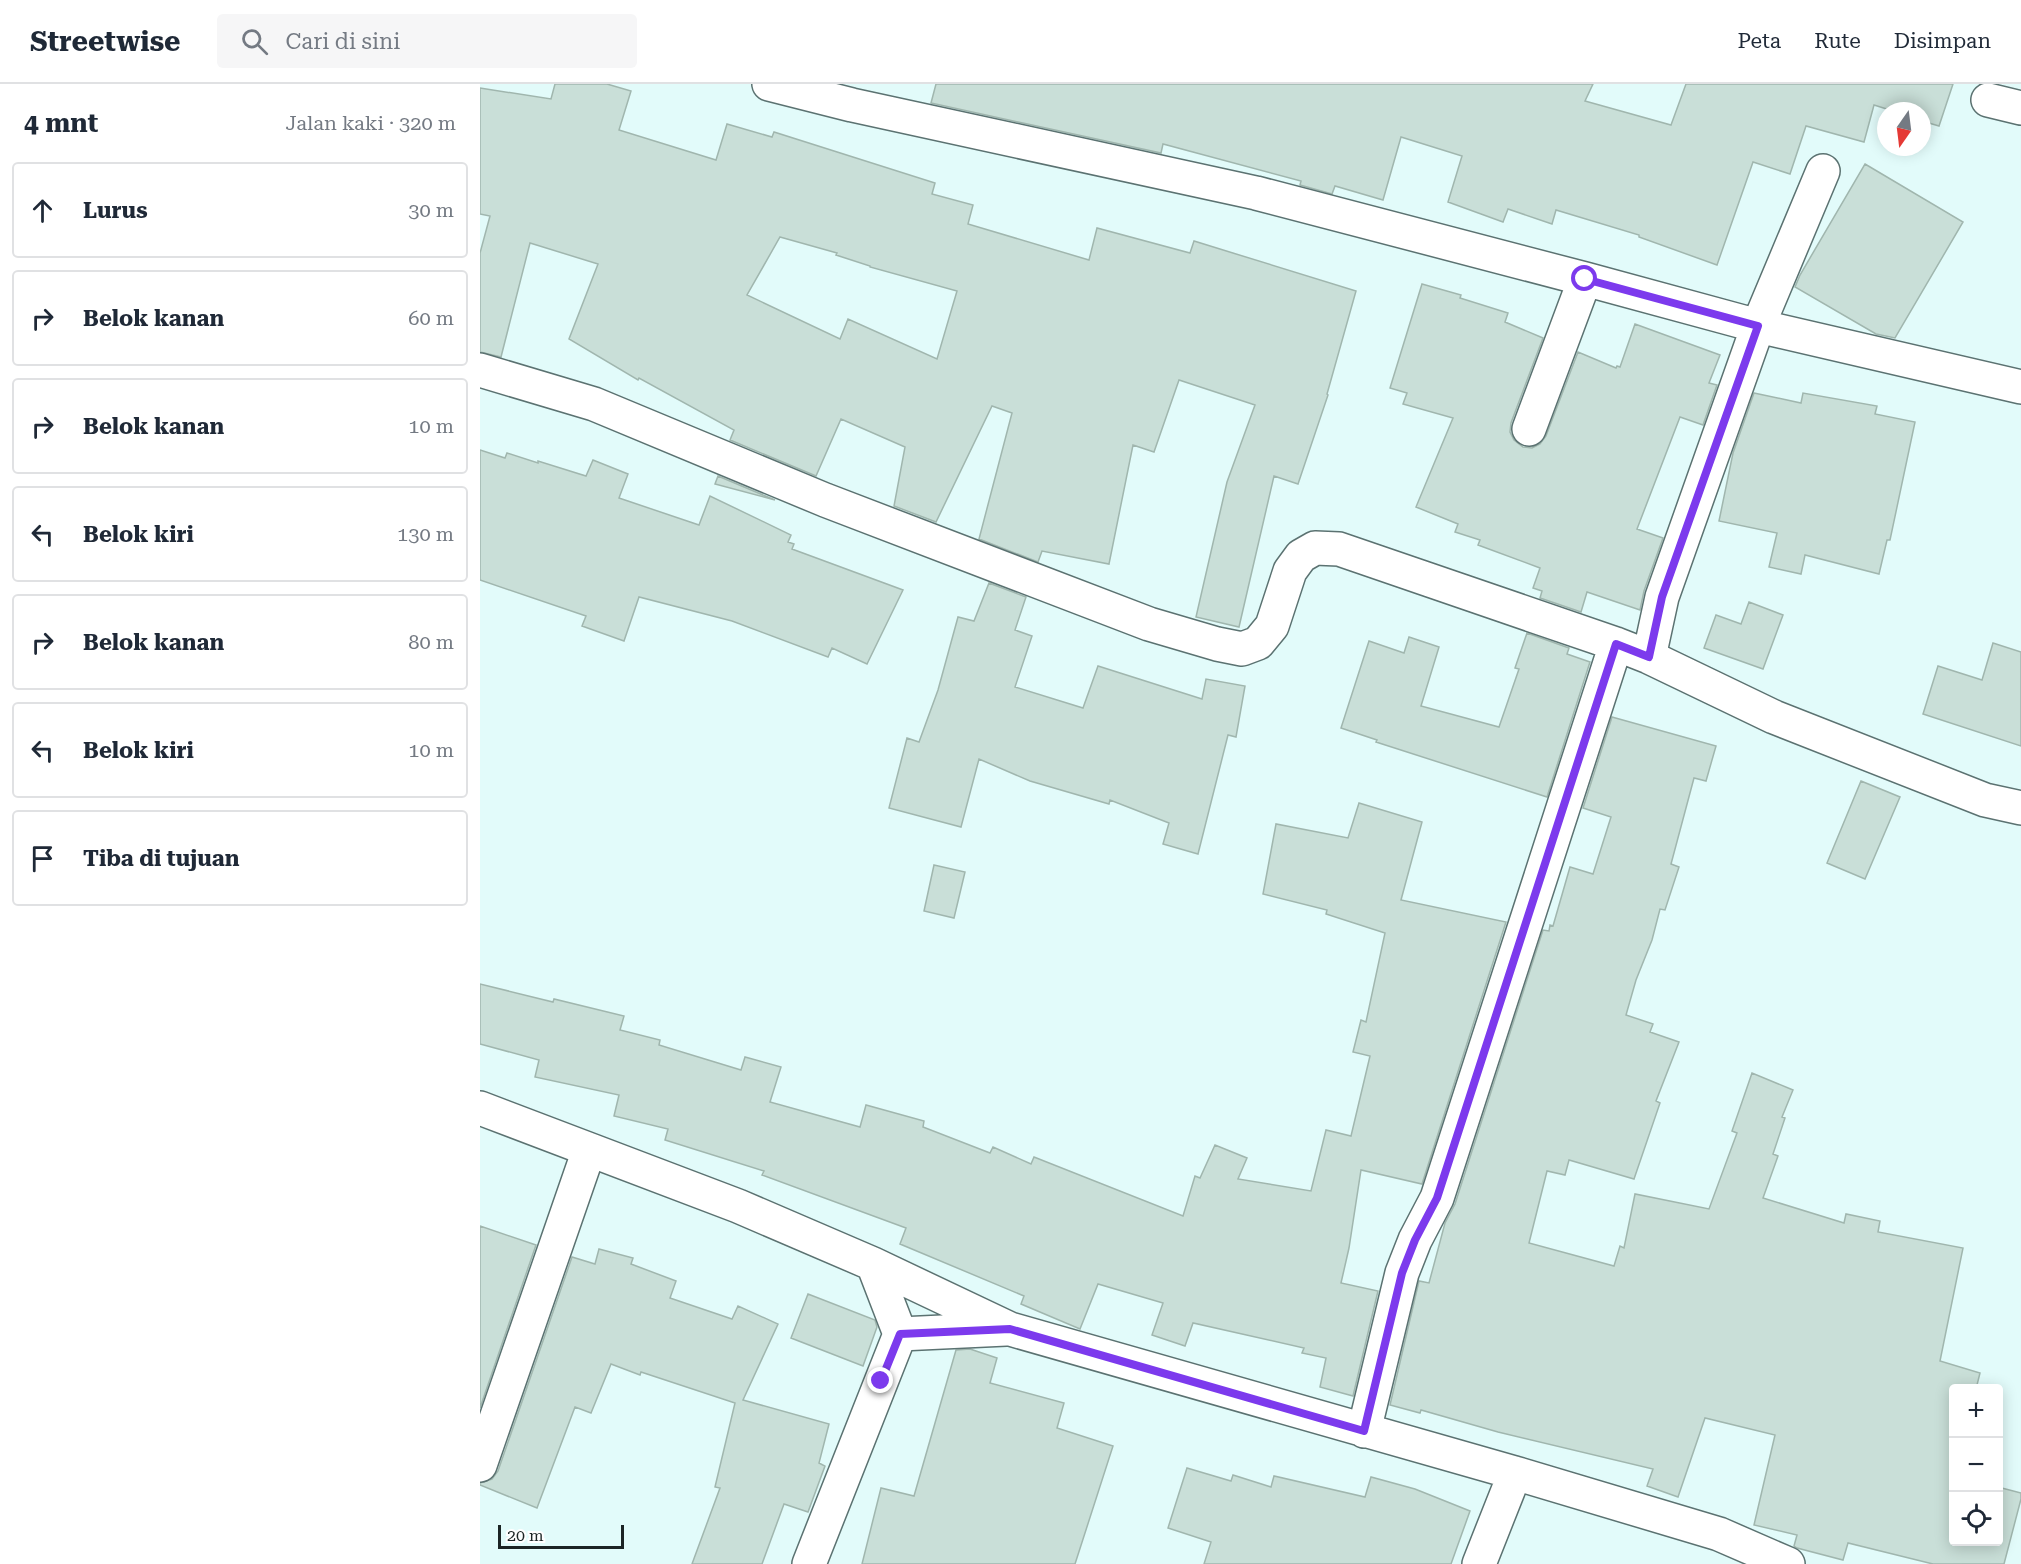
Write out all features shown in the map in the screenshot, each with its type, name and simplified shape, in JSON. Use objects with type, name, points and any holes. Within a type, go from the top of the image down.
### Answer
[{"type":"street","points":[[769,84],[852,105],[1256,193],[1758,326],[2021,387]]},
{"type":"street","points":[[1988,100],[2021,108]]},
{"type":"street","points":[[1649,657],[1662,597],[1758,326],[1823,171]]},
{"type":"street","points":[[1529,429],[1585,279]]},
{"type":"street","points":[[480,370],[594,404],[825,501],[1149,624],[1217,644],[1242,649],[1258,643],[1272,626],[1290,571],[1300,556],[1315,548],[1339,549],[1616,644],[1649,657],[1774,717],[1985,800],[2021,808]]},
{"type":"street","points":[[1364,1431],[1402,1273],[1415,1240],[1437,1198],[1616,644]]},
{"type":"street","points":[[480,1108],[738,1206],[873,1264],[1010,1329],[1515,1473],[1719,1534],[1788,1564]]},
{"type":"street","points":[[480,1465],[589,1150]]},
{"type":"street","points":[[809,1564],[900,1334],[873,1264]]},
{"type":"street","points":[[900,1334],[1010,1329]]},
{"type":"street","points":[[1479,1564],[1515,1473]]},
{"type":"building","points":[[555,84],[607,84],[631,91],[619,130],[716,160],[727,124],[772,137],[774,132],[935,183],[932,194],[973,205],[968,224],[1089,260],[1097,228],[1190,253],[1194,241],[1356,291],[1328,395],[1298,484],[1274,476],[1239,627],[1196,617],[1227,482],[1255,405],[1179,380],[1154,452],[1133,445],[1109,564],[1042,551],[1038,562],[979,539],[1012,413],[992,406],[936,522],[894,506],[905,447],[841,419],[816,476],[730,440],[734,430],[639,378],[638,380],[569,339],[598,264],[530,243],[501,357],[480,352],[480,253],[490,216],[480,214],[480,88],[551,99]],"holes":[[[780,237],[837,253],[836,255],[870,267],[957,291],[937,359],[848,319],[840,339],[747,295]]]},
{"type":"building","points":[[936,84],[1593,84],[1585,101],[1671,125],[1686,84],[1953,84],[1939,126],[1931,124],[1931,102],[1877,102],[1877,106],[1874,105],[1864,142],[1806,126],[1790,174],[1753,162],[1717,265],[1639,237],[1639,235],[1556,210],[1552,224],[1508,209],[1503,222],[1448,202],[1462,156],[1401,137],[1383,200],[1335,186],[1332,194],[1300,185],[1301,181],[1163,144],[1161,153],[931,103]]},
{"type":"building","points":[[1865,164],[1963,222],[1895,338],[1876,334],[1795,287]]},
{"type":"building","points":[[1422,284],[1461,295],[1460,298],[1508,313],[1505,322],[1543,338],[1511,423],[1510,432],[1514,440],[1523,447],[1532,448],[1540,444],[1546,436],[1578,352],[1616,368],[1620,367],[1635,324],[1720,355],[1709,383],[1717,385],[1703,425],[1680,417],[1637,529],[1663,538],[1644,591],[1640,610],[1587,592],[1581,612],[1540,598],[1542,591],[1533,588],[1540,568],[1478,545],[1480,540],[1455,532],[1458,524],[1416,507],[1453,418],[1403,404],[1407,393],[1390,388]]},
{"type":"building","points":[[1754,393],[1801,403],[1803,393],[1877,406],[1875,414],[1915,422],[1890,540],[1887,540],[1879,574],[1805,555],[1801,574],[1769,567],[1777,533],[1719,521],[1733,453]]},
{"type":"building","points":[[480,450],[505,458],[507,453],[586,476],[593,460],[628,474],[619,498],[699,525],[710,496],[791,535],[788,542],[794,544],[792,549],[903,590],[867,664],[832,648],[828,657],[732,621],[639,597],[624,641],[582,626],[586,616],[480,580]]},
{"type":"building","points":[[718,476],[775,500],[715,484]]},
{"type":"building","points":[[989,583],[1026,597],[1015,630],[1032,636],[1015,687],[1083,708],[1098,666],[1202,699],[1206,679],[1245,686],[1236,737],[1228,735],[1198,854],[1163,844],[1169,823],[1110,800],[1109,804],[1030,781],[979,759],[961,827],[889,808],[907,738],[919,742],[938,690],[958,617],[974,621]]},
{"type":"building","points":[[1749,602],[1783,615],[1763,669],[1704,648],[1716,615],[1741,624]]},
{"type":"building","points":[[1527,633],[1569,648],[1567,654],[1590,662],[1547,797],[1376,742],[1377,740],[1341,728],[1369,641],[1404,653],[1409,637],[1439,647],[1421,706],[1499,727],[1519,669],[1515,668]]},
{"type":"building","points":[[1993,643],[2021,652],[2021,746],[1923,714],[1938,666],[1982,680]]},
{"type":"building","points":[[1612,717],[1716,746],[1706,781],[1694,778],[1671,864],[1679,867],[1665,910],[1660,909],[1652,940],[1636,980],[1626,1015],[1653,1024],[1650,1032],[1679,1042],[1656,1101],[1660,1103],[1634,1179],[1569,1160],[1565,1175],[1547,1171],[1529,1243],[1614,1266],[1620,1246],[1624,1248],[1635,1194],[1709,1209],[1737,1133],[1732,1131],[1752,1073],[1793,1090],[1782,1117],[1785,1118],[1773,1154],[1778,1156],[1763,1198],[1844,1223],[1846,1214],[1880,1221],[1878,1232],[1963,1248],[1940,1361],[1980,1373],[1977,1384],[1949,1384],[1949,1546],[2003,1546],[2003,1488],[2021,1493],[2004,1564],[1933,1564],[1848,1543],[1843,1560],[1797,1548],[1794,1546],[1797,1535],[1754,1525],[1775,1435],[1705,1418],[1678,1497],[1647,1486],[1653,1469],[1498,1432],[1421,1410],[1420,1413],[1390,1405],[1419,1281],[1429,1283],[1445,1223],[1455,1204],[1543,930],[1549,931],[1550,925],[1553,926],[1570,867],[1593,874],[1611,817],[1583,808]]},
{"type":"building","points":[[1861,781],[1900,797],[1865,879],[1827,863]]},
{"type":"building","points":[[1359,803],[1422,822],[1401,900],[1506,922],[1422,1184],[1361,1170],[1341,1283],[1378,1291],[1353,1396],[1320,1387],[1326,1358],[1302,1353],[1304,1348],[1193,1323],[1185,1346],[1152,1335],[1163,1303],[1098,1284],[1080,1329],[1021,1304],[1024,1296],[900,1244],[906,1228],[762,1175],[764,1171],[665,1140],[668,1129],[614,1116],[619,1095],[535,1077],[539,1060],[480,1044],[480,984],[624,1016],[620,1030],[660,1040],[659,1045],[741,1070],[745,1057],[781,1067],[770,1102],[860,1127],[866,1105],[924,1121],[923,1127],[990,1153],[993,1147],[1031,1164],[1034,1157],[1183,1216],[1195,1176],[1200,1178],[1215,1145],[1247,1158],[1238,1179],[1311,1191],[1326,1130],[1351,1136],[1370,1056],[1353,1052],[1361,1020],[1366,1022],[1385,933],[1326,914],[1327,910],[1263,894],[1276,824],[1348,838]]},
{"type":"building","points":[[934,865],[965,872],[954,918],[924,911]]},
{"type":"building","points":[[480,1226],[536,1245],[480,1408]]},
{"type":"building","points":[[599,1249],[633,1258],[631,1264],[676,1281],[670,1298],[732,1319],[738,1306],[778,1324],[743,1400],[829,1424],[819,1463],[825,1466],[808,1512],[784,1504],[762,1564],[692,1564],[720,1488],[715,1487],[735,1403],[641,1372],[640,1375],[611,1364],[591,1413],[575,1407],[537,1508],[480,1485],[492,1479],[498,1471],[572,1257],[595,1264]]},
{"type":"building","points":[[808,1294],[875,1320],[877,1327],[863,1366],[791,1338]]},
{"type":"building","points":[[970,1349],[997,1358],[990,1383],[1064,1403],[1057,1428],[1113,1446],[1075,1564],[862,1564],[881,1488],[914,1496],[956,1350]]},
{"type":"building","points":[[1187,1468],[1231,1481],[1233,1475],[1271,1487],[1274,1476],[1365,1497],[1371,1477],[1415,1489],[1470,1511],[1451,1564],[1204,1564],[1211,1542],[1168,1528]]},
{"type":"route","points":[[881,1381],[900,1334],[1010,1329],[1364,1431],[1402,1273],[1415,1240],[1437,1198],[1616,644],[1649,657],[1662,597],[1758,326],[1585,279]]}]
